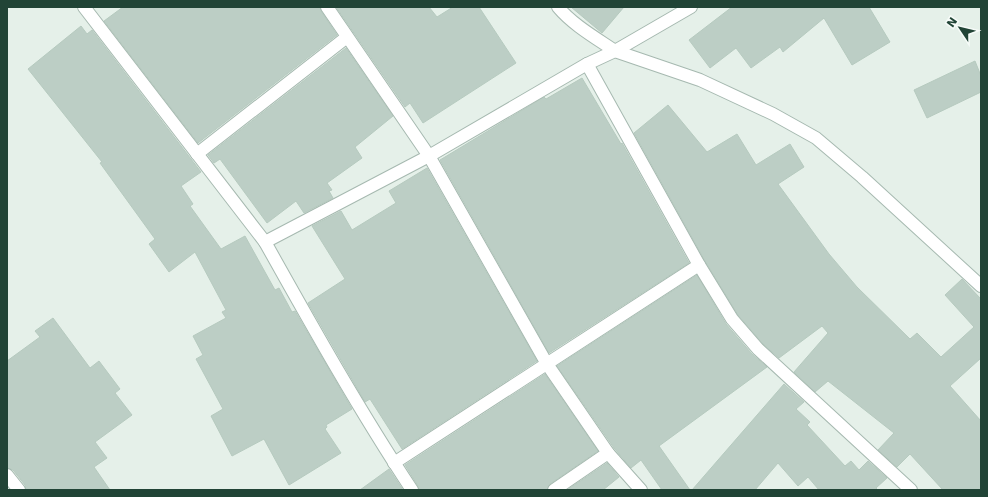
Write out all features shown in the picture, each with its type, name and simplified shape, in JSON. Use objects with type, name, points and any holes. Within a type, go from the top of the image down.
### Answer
[{"type":"street","points":[[84,7],[265,242],[324,348],[412,490]]},
{"type":"street","points":[[327,7],[429,156],[547,364],[608,453],[641,490]]},
{"type":"street","points":[[265,242],[429,156],[587,64],[615,51],[691,7]]},
{"type":"street","points":[[562,9],[580,27],[615,51],[700,80],[773,114],[816,138],[981,286]]},
{"type":"street","points":[[197,154],[347,37]]},
{"type":"street","points":[[587,64],[699,265],[732,319],[758,349],[911,490]]},
{"type":"street","points":[[394,463],[699,265]]},
{"type":"street","points":[[554,490],[608,453]]},
{"type":"street","points":[[7,475],[19,490]]},
{"type":"building","points":[[123,7],[320,7],[321,11],[337,35],[198,143],[104,21]]},
{"type":"building","points":[[336,7],[429,7],[437,17],[453,7],[479,7],[516,63],[423,123],[410,103],[405,107]]},
{"type":"building","points":[[571,7],[624,7],[602,33]]},
{"type":"building","points":[[732,7],[869,7],[890,42],[852,65],[824,18],[783,52],[780,47],[751,68],[736,48],[710,68],[689,40]]},
{"type":"building","points":[[81,26],[87,34],[92,30],[201,172],[181,186],[193,204],[190,206],[221,249],[245,236],[275,290],[279,288],[292,312],[295,311],[352,409],[326,425],[327,427],[325,429],[341,453],[289,485],[264,439],[232,456],[211,416],[223,409],[196,359],[203,355],[193,336],[226,318],[222,312],[226,310],[195,252],[169,272],[149,244],[155,239],[100,163],[102,162],[28,69]]},
{"type":"building","points":[[346,48],[393,116],[355,147],[362,158],[327,183],[332,190],[329,191],[333,198],[304,213],[296,201],[267,223],[220,159],[214,163],[208,155]]},
{"type":"building","points":[[975,61],[981,76],[981,92],[927,118],[914,90]]},
{"type":"building","points":[[582,78],[621,144],[622,143],[689,263],[549,353],[440,160],[544,97],[546,99]]},
{"type":"building","points":[[668,105],[707,152],[737,134],[756,165],[790,144],[804,167],[778,184],[829,254],[857,287],[910,339],[917,333],[941,357],[974,327],[945,295],[962,279],[981,299],[981,358],[950,386],[981,421],[981,490],[943,490],[910,454],[897,467],[878,450],[894,433],[828,381],[815,392],[794,372],[828,333],[822,326],[779,358],[763,344],[738,315],[705,261],[634,133]]},
{"type":"building","points":[[427,168],[537,361],[402,449],[370,399],[365,402],[308,303],[345,279],[312,226],[341,211],[352,230],[396,203],[389,191]]},
{"type":"building","points":[[697,275],[726,324],[752,354],[767,367],[659,446],[690,490],[662,490],[641,460],[631,468],[614,448],[557,366]]},
{"type":"building","points":[[53,318],[90,368],[99,361],[120,389],[115,393],[132,415],[95,442],[107,458],[94,467],[110,490],[26,490],[25,485],[13,470],[7,468],[7,361],[40,337],[35,331]]},
{"type":"building","points":[[545,374],[598,451],[550,484],[547,490],[419,490],[405,465]]},
{"type":"building","points":[[784,384],[804,402],[796,409],[810,422],[807,425],[845,466],[851,461],[859,470],[868,461],[887,478],[876,488],[878,490],[819,490],[808,477],[798,486],[778,463],[755,490],[692,490]]},
{"type":"building","points":[[607,463],[619,477],[603,490],[567,490]]},
{"type":"building","points":[[389,469],[403,490],[360,490]]}]
